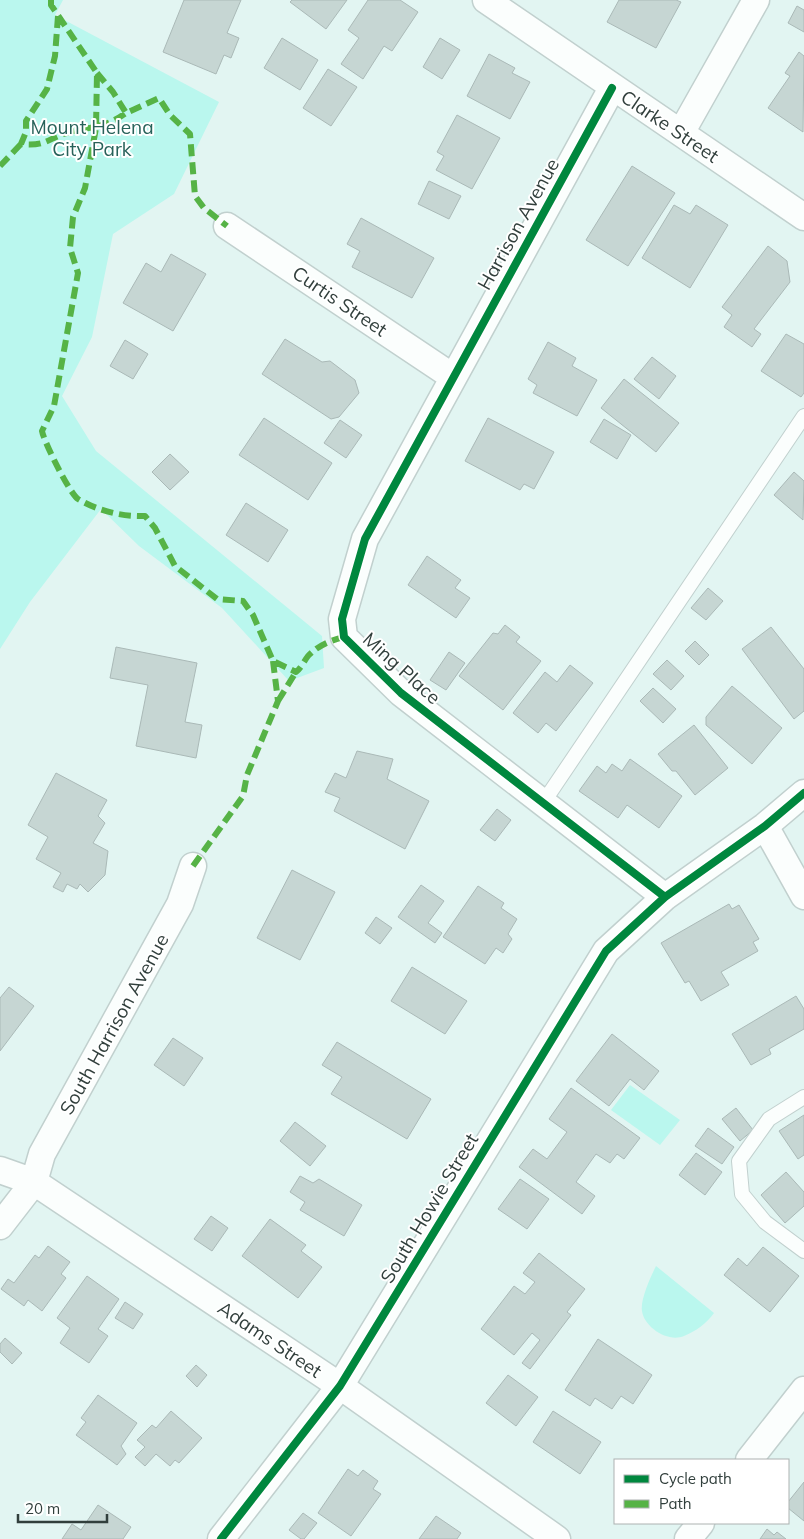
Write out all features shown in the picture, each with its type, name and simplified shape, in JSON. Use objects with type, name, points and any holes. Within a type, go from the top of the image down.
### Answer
[{"type":"street","name":"Clarke Street","points":[[486,0],[612,88],[804,217]]},
{"type":"street","points":[[681,133],[756,0]]},
{"type":"street","name":"Harrison Avenue","points":[[453,376],[612,88]]},
{"type":"street","name":"Curtis Street","points":[[227,226],[453,376]]},
{"type":"street","name":"Ming Place","points":[[453,376],[365,539],[342,619],[344,637],[401,693],[665,897]]},
{"type":"street","name":"South Howie Street","points":[[221,1539],[340,1386],[606,951],[665,897],[765,826],[804,793]]},
{"type":"street","points":[[765,826],[804,896]]},
{"type":"street","name":"South Harrison Avenue","points":[[34,1182],[42,1154],[180,904],[193,866]]},
{"type":"street","name":"Adams Street","points":[[0,1170],[34,1182],[340,1386],[557,1539]]},
{"type":"street","points":[[0,1226],[34,1182]]},
{"type":"street","points":[[750,1459],[804,1390]]},
{"type":"street","points":[[688,1539],[700,1524]]},
{"type":"lane","points":[[543,803],[804,416]]},
{"type":"lane","points":[[804,1097],[769,1119],[739,1161],[742,1194],[765,1222],[804,1251]]},
{"type":"green space","name":"Mount Helena City Park","points":[[0,0],[63,0],[55,15],[219,102],[174,194],[113,234],[92,337],[62,396],[96,451],[322,636],[324,668],[289,681],[222,608],[139,546],[101,509],[30,602],[0,649]]},
{"type":"green space","points":[[630,1085],[680,1120],[660,1145],[611,1110]]},
{"type":"green space","points":[[656,1266],[714,1313],[708,1321],[693,1332],[678,1338],[664,1335],[647,1323],[642,1306],[646,1288]]},
{"type":"building","points":[[184,0],[241,0],[227,33],[239,38],[231,58],[224,55],[216,74],[163,52]]},
{"type":"building","points":[[292,0],[347,0],[326,29],[290,2]]},
{"type":"building","points":[[368,0],[400,0],[418,12],[392,51],[384,46],[363,79],[341,64],[359,38],[348,30]]},
{"type":"building","points":[[619,0],[676,0],[681,2],[656,48],[607,22]]},
{"type":"building","points":[[797,6],[804,10],[804,32],[788,23]]},
{"type":"building","points":[[282,38],[318,60],[300,90],[264,68]]},
{"type":"building","points":[[440,38],[460,50],[442,79],[423,67]]},
{"type":"building","points":[[799,52],[804,56],[803,132],[768,108],[790,76],[785,73]]},
{"type":"building","points":[[489,54],[515,68],[512,73],[530,82],[510,119],[467,96]]},
{"type":"building","points":[[328,69],[357,87],[331,126],[303,108]]},
{"type":"building","points":[[457,115],[500,138],[472,189],[436,170],[444,156],[437,152]]},
{"type":"building","points":[[632,166],[675,193],[628,266],[586,240]]},
{"type":"building","points":[[429,181],[461,196],[449,219],[418,204]]},
{"type":"building","points":[[674,205],[690,214],[696,205],[728,225],[690,288],[642,258]]},
{"type":"building","points":[[361,218],[434,258],[412,298],[352,267],[360,251],[347,244]]},
{"type":"building","points":[[768,246],[787,261],[790,282],[754,329],[761,334],[752,347],[724,327],[732,315],[722,307]]},
{"type":"building","points":[[171,254],[206,274],[173,331],[123,303],[146,263],[161,272]]},
{"type":"building","points":[[786,334],[804,344],[804,393],[801,397],[761,371]]},
{"type":"building","points":[[285,339],[322,362],[330,361],[355,380],[359,393],[339,417],[331,419],[262,374]]},
{"type":"building","points":[[125,340],[148,354],[133,379],[110,366]]},
{"type":"building","points":[[548,342],[576,358],[572,366],[597,380],[577,416],[533,393],[537,385],[528,379]]},
{"type":"building","points":[[652,357],[676,376],[659,399],[634,379]]},
{"type":"building","points":[[624,379],[679,423],[656,452],[601,408]]},
{"type":"building","points":[[264,418],[332,463],[308,500],[239,455]]},
{"type":"building","points":[[488,418],[554,452],[534,489],[524,484],[520,490],[465,461]]},
{"type":"building","points":[[604,419],[631,435],[617,459],[590,442]]},
{"type":"building","points":[[340,420],[362,435],[346,458],[324,443]]},
{"type":"building","points":[[170,454],[189,472],[170,490],[152,472]]},
{"type":"building","points":[[794,472],[804,481],[803,520],[774,495]]},
{"type":"building","points":[[246,503],[288,530],[268,562],[226,535]]},
{"type":"building","points":[[427,556],[461,580],[455,588],[470,598],[456,618],[408,585]]},
{"type":"building","points":[[708,588],[723,601],[706,620],[691,608]]},
{"type":"building","points":[[505,625],[520,637],[516,642],[541,661],[503,710],[459,676],[493,633],[498,634]]},
{"type":"building","points":[[771,627],[804,669],[804,711],[794,719],[742,649]]},
{"type":"building","points":[[695,641],[709,655],[699,665],[685,651]]},
{"type":"building","points":[[116,647],[197,663],[185,722],[202,725],[196,758],[136,746],[148,685],[110,678]]},
{"type":"building","points":[[449,652],[465,663],[446,690],[430,680]]},
{"type":"building","points":[[667,660],[684,676],[671,690],[653,674]]},
{"type":"building","points":[[570,665],[593,683],[556,731],[546,723],[538,733],[513,713],[545,672],[557,682]]},
{"type":"building","points":[[732,686],[782,728],[752,764],[706,725],[706,717]]},
{"type":"building","points":[[653,688],[676,709],[663,723],[640,701]]},
{"type":"building","points":[[694,725],[728,768],[695,795],[676,771],[672,771],[658,754]]},
{"type":"building","points":[[357,751],[393,759],[387,779],[429,801],[405,849],[334,811],[340,798],[325,792],[335,773],[346,778]]},
{"type":"building","points":[[630,759],[682,796],[659,828],[627,805],[618,818],[579,791],[597,766],[606,773],[612,764],[622,771]]},
{"type":"building","points":[[56,773],[107,800],[98,816],[105,823],[93,843],[108,851],[105,875],[88,892],[80,884],[77,889],[67,884],[63,892],[53,887],[61,873],[36,859],[48,837],[28,825]]},
{"type":"building","points":[[497,809],[511,820],[495,841],[480,830]]},
{"type":"building","points":[[292,870],[335,892],[300,960],[257,938]]},
{"type":"building","points":[[421,885],[444,901],[428,923],[442,933],[435,943],[398,917]]},
{"type":"building","points":[[478,886],[504,903],[501,908],[517,919],[508,934],[512,939],[503,953],[496,948],[485,964],[443,937]]},
{"type":"building","points":[[729,904],[732,909],[739,905],[759,939],[753,942],[758,951],[721,972],[729,985],[701,1001],[689,981],[685,983],[661,943]]},
{"type":"building","points":[[376,917],[392,928],[380,944],[365,933]]},
{"type":"building","points":[[412,967],[467,1001],[445,1034],[391,1001]]},
{"type":"building","points":[[9,987],[34,1006],[0,1051],[0,998]]},
{"type":"building","points":[[796,996],[804,1009],[804,1029],[769,1049],[771,1054],[751,1065],[732,1034]]},
{"type":"building","points":[[612,1034],[659,1071],[644,1090],[630,1079],[609,1106],[576,1081]]},
{"type":"building","points":[[173,1038],[203,1058],[184,1086],[154,1065]]},
{"type":"building","points":[[337,1042],[431,1099],[407,1139],[331,1094],[342,1077],[322,1065]]},
{"type":"building","points":[[571,1088],[640,1138],[624,1159],[617,1154],[610,1163],[596,1154],[576,1182],[595,1196],[582,1214],[519,1167],[533,1149],[547,1159],[567,1132],[549,1119]]},
{"type":"building","points":[[736,1108],[753,1130],[740,1141],[722,1119]]},
{"type":"building","points":[[804,1115],[804,1155],[798,1159],[779,1131]]},
{"type":"building","points":[[295,1122],[326,1146],[310,1166],[280,1141]]},
{"type":"building","points":[[708,1128],[734,1147],[722,1164],[695,1146]]},
{"type":"building","points":[[696,1153],[722,1172],[705,1195],[679,1175]]},
{"type":"building","points":[[786,1172],[804,1192],[804,1206],[785,1223],[761,1195]]},
{"type":"building","points":[[300,1176],[313,1183],[319,1179],[362,1205],[344,1236],[300,1210],[305,1202],[290,1192]]},
{"type":"building","points":[[520,1179],[549,1199],[527,1229],[498,1209]]},
{"type":"building","points":[[211,1216],[228,1228],[212,1251],[194,1239]]},
{"type":"building","points":[[270,1219],[306,1245],[301,1251],[322,1267],[298,1298],[242,1256]]},
{"type":"building","points":[[48,1246],[70,1262],[61,1274],[66,1278],[42,1311],[28,1300],[24,1306],[1,1289],[8,1279],[14,1283],[35,1255],[39,1258]]},
{"type":"building","points":[[763,1247],[799,1276],[770,1312],[724,1275],[738,1258],[747,1266]]},
{"type":"building","points":[[539,1253],[585,1289],[567,1312],[571,1315],[530,1369],[522,1363],[540,1340],[532,1333],[514,1355],[481,1329],[514,1286],[525,1294],[535,1282],[523,1273]]},
{"type":"building","points":[[87,1276],[119,1299],[98,1329],[108,1336],[89,1363],[60,1343],[70,1328],[57,1318]]},
{"type":"building","points":[[125,1302],[143,1314],[133,1329],[115,1318]]},
{"type":"building","points":[[5,1338],[22,1353],[12,1364],[0,1352],[0,1344]]},
{"type":"building","points":[[598,1339],[652,1375],[633,1404],[621,1396],[612,1409],[595,1398],[590,1406],[565,1390]]},
{"type":"building","points":[[196,1365],[207,1375],[197,1387],[186,1376]]},
{"type":"building","points":[[508,1375],[538,1397],[516,1426],[486,1403]]},
{"type":"building","points":[[98,1395],[137,1423],[121,1446],[126,1454],[117,1465],[76,1435],[86,1422],[81,1418]]},
{"type":"building","points":[[171,1411],[202,1438],[179,1463],[175,1460],[170,1466],[156,1454],[145,1466],[135,1457],[145,1447],[137,1440],[152,1425],[156,1428]]},
{"type":"building","points":[[553,1411],[601,1442],[580,1474],[533,1442]]},
{"type":"building","points":[[348,1469],[358,1476],[363,1470],[378,1481],[373,1489],[381,1494],[351,1536],[318,1513]]},
{"type":"building","points":[[804,1482],[804,1521],[789,1509],[789,1501]]},
{"type":"building","points":[[98,1505],[131,1527],[123,1539],[62,1539],[72,1524],[81,1530]]},
{"type":"building","points":[[303,1513],[317,1523],[304,1539],[301,1539],[289,1530]]},
{"type":"building","points":[[436,1516],[461,1533],[457,1539],[419,1539]]},
{"type":"building","points":[[767,1529],[774,1535],[777,1532],[786,1539],[760,1539]]},
{"type":"marked path","points":[[51,0],[51,5],[97,73],[96,128],[85,188],[73,217],[70,248],[78,273],[54,406],[42,431],[47,446],[78,499],[94,507],[111,512],[145,516],[155,528],[175,566],[217,599],[243,601],[253,615],[273,661],[296,672],[308,656],[320,646],[344,637]]},
{"type":"marked path","points":[[58,16],[55,56],[47,89],[26,121],[26,132],[21,144],[42,143],[63,134],[105,124],[126,113]]},
{"type":"marked path","points":[[97,73],[113,92],[126,113],[159,98],[170,115],[190,134],[195,196],[204,208],[227,226]]},
{"type":"marked path","points":[[0,166],[21,144]]},
{"type":"marked path","points":[[193,866],[243,796],[247,775],[278,701],[273,661]]},
{"type":"marked path","points":[[278,701],[296,672]]},
{"type":"cycle path","points":[[612,88],[365,539],[342,619],[344,637],[401,693],[665,897]]},
{"type":"cycle path","points":[[221,1539],[340,1386],[606,951],[665,897],[765,826],[804,793]]}]
